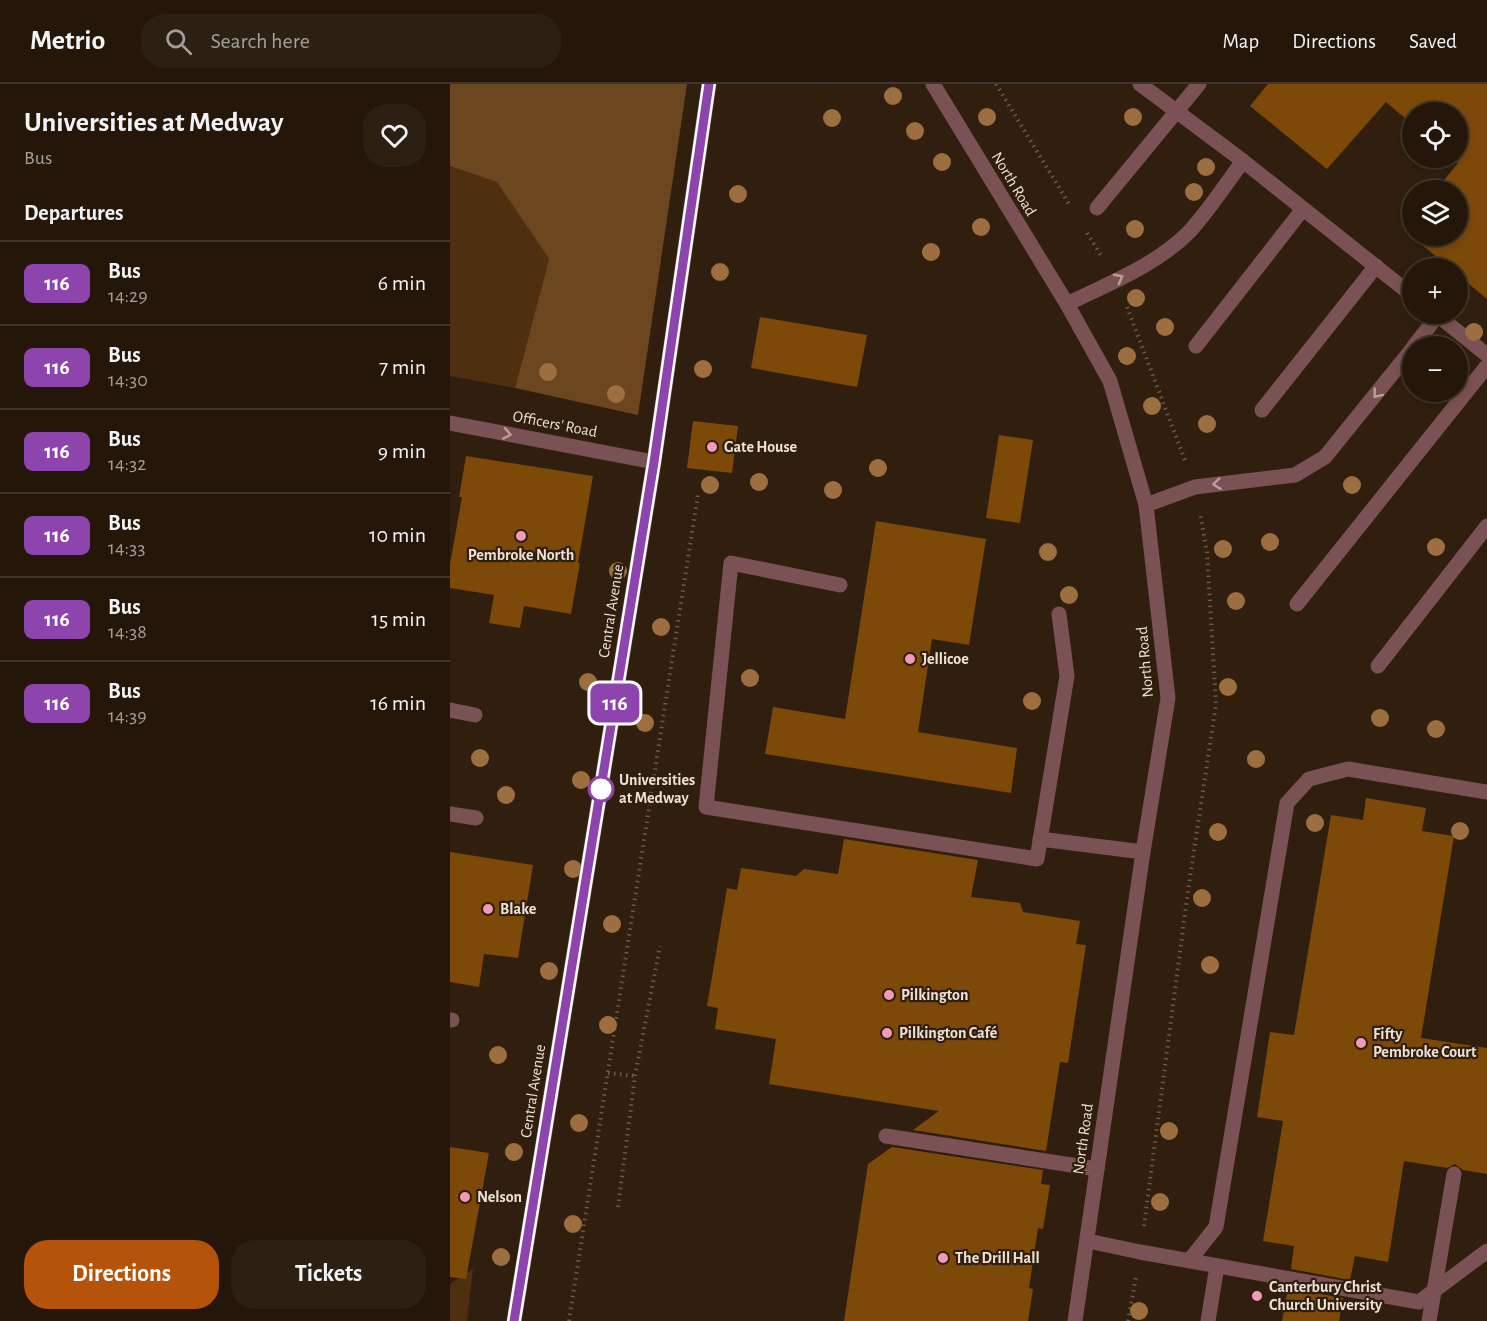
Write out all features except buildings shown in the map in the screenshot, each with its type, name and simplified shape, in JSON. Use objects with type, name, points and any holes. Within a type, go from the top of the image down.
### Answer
[{"type":"street","name":"Central Avenue","points":[[514,1321],[654,462],[709,84]]},
{"type":"street","name":"North Road","points":[[933,84],[1067,304],[1110,381],[1146,505],[1168,698],[1143,852],[1075,1321]]},
{"type":"street","points":[[1140,84],[1243,161],[1402,287]]},
{"type":"street","points":[[1097,208],[1199,84]]},
{"type":"street","points":[[1067,304],[1162,254],[1190,231],[1243,161]]},
{"type":"street","points":[[1196,346],[1303,209]]},
{"type":"street","points":[[1262,410],[1376,266]]},
{"type":"street","points":[[1449,324],[1487,355]]},
{"type":"street","points":[[1146,505],[1195,487],[1295,475],[1325,457],[1402,361]]},
{"type":"street","points":[[1297,604],[1487,366]]},
{"type":"street","name":"Officers' Road","points":[[450,423],[654,462]]},
{"type":"street","points":[[1378,666],[1487,526]]},
{"type":"street","points":[[840,585],[731,563],[706,807],[1037,859],[1067,676],[1059,614]]},
{"type":"street","points":[[450,710],[475,715]]},
{"type":"street","points":[[1189,1261],[1216,1227],[1287,802],[1309,779],[1348,769],[1487,792]]},
{"type":"street","points":[[450,814],[476,818]]},
{"type":"street","points":[[1040,839],[1143,852]]},
{"type":"street","points":[[886,1136],[1097,1169]]},
{"type":"street","points":[[1429,1321],[1454,1174]]},
{"type":"street","points":[[1088,1241],[1419,1302],[1487,1251]]},
{"type":"street","points":[[1208,1321],[1217,1266]]},
{"type":"path","points":[[569,1321],[698,494]]},
{"type":"path","points":[[618,1207],[635,1076],[660,946]]},
{"type":"path","points":[[608,1073],[635,1076]]},
{"type":"shaded area","points":[[450,84],[687,84],[638,415],[515,388],[549,259],[497,182],[450,166]]},
{"type":"shaded area","points":[[450,166],[497,181],[549,259],[515,388],[450,376]]},
{"type":"shaded area","points":[[473,1269],[467,1321],[450,1321],[450,1284]]},
{"type":"bus line","name":"116","points":[[514,1321],[654,462],[709,84]]},
{"type":"place","name":"Gate House","points":[[712,447]]},
{"type":"place","name":"Pembroke North","points":[[521,536]]},
{"type":"place","name":"Jellicoe","points":[[910,659]]},
{"type":"place","name":"Universities at Medway","points":[[601,789]]},
{"type":"place","name":"Blake","points":[[488,909]]},
{"type":"place","name":"Pilkington","points":[[889,995]]},
{"type":"place","name":"Pilkington Café","points":[[887,1033]]},
{"type":"place","name":"Fifty Pembroke Court","points":[[1361,1043]]},
{"type":"place","name":"Nelson","points":[[465,1197]]},
{"type":"place","name":"The Drill Hall","points":[[943,1258]]},
{"type":"place","name":"Canterbury Christ Church University","points":[[1257,1296]]}]
